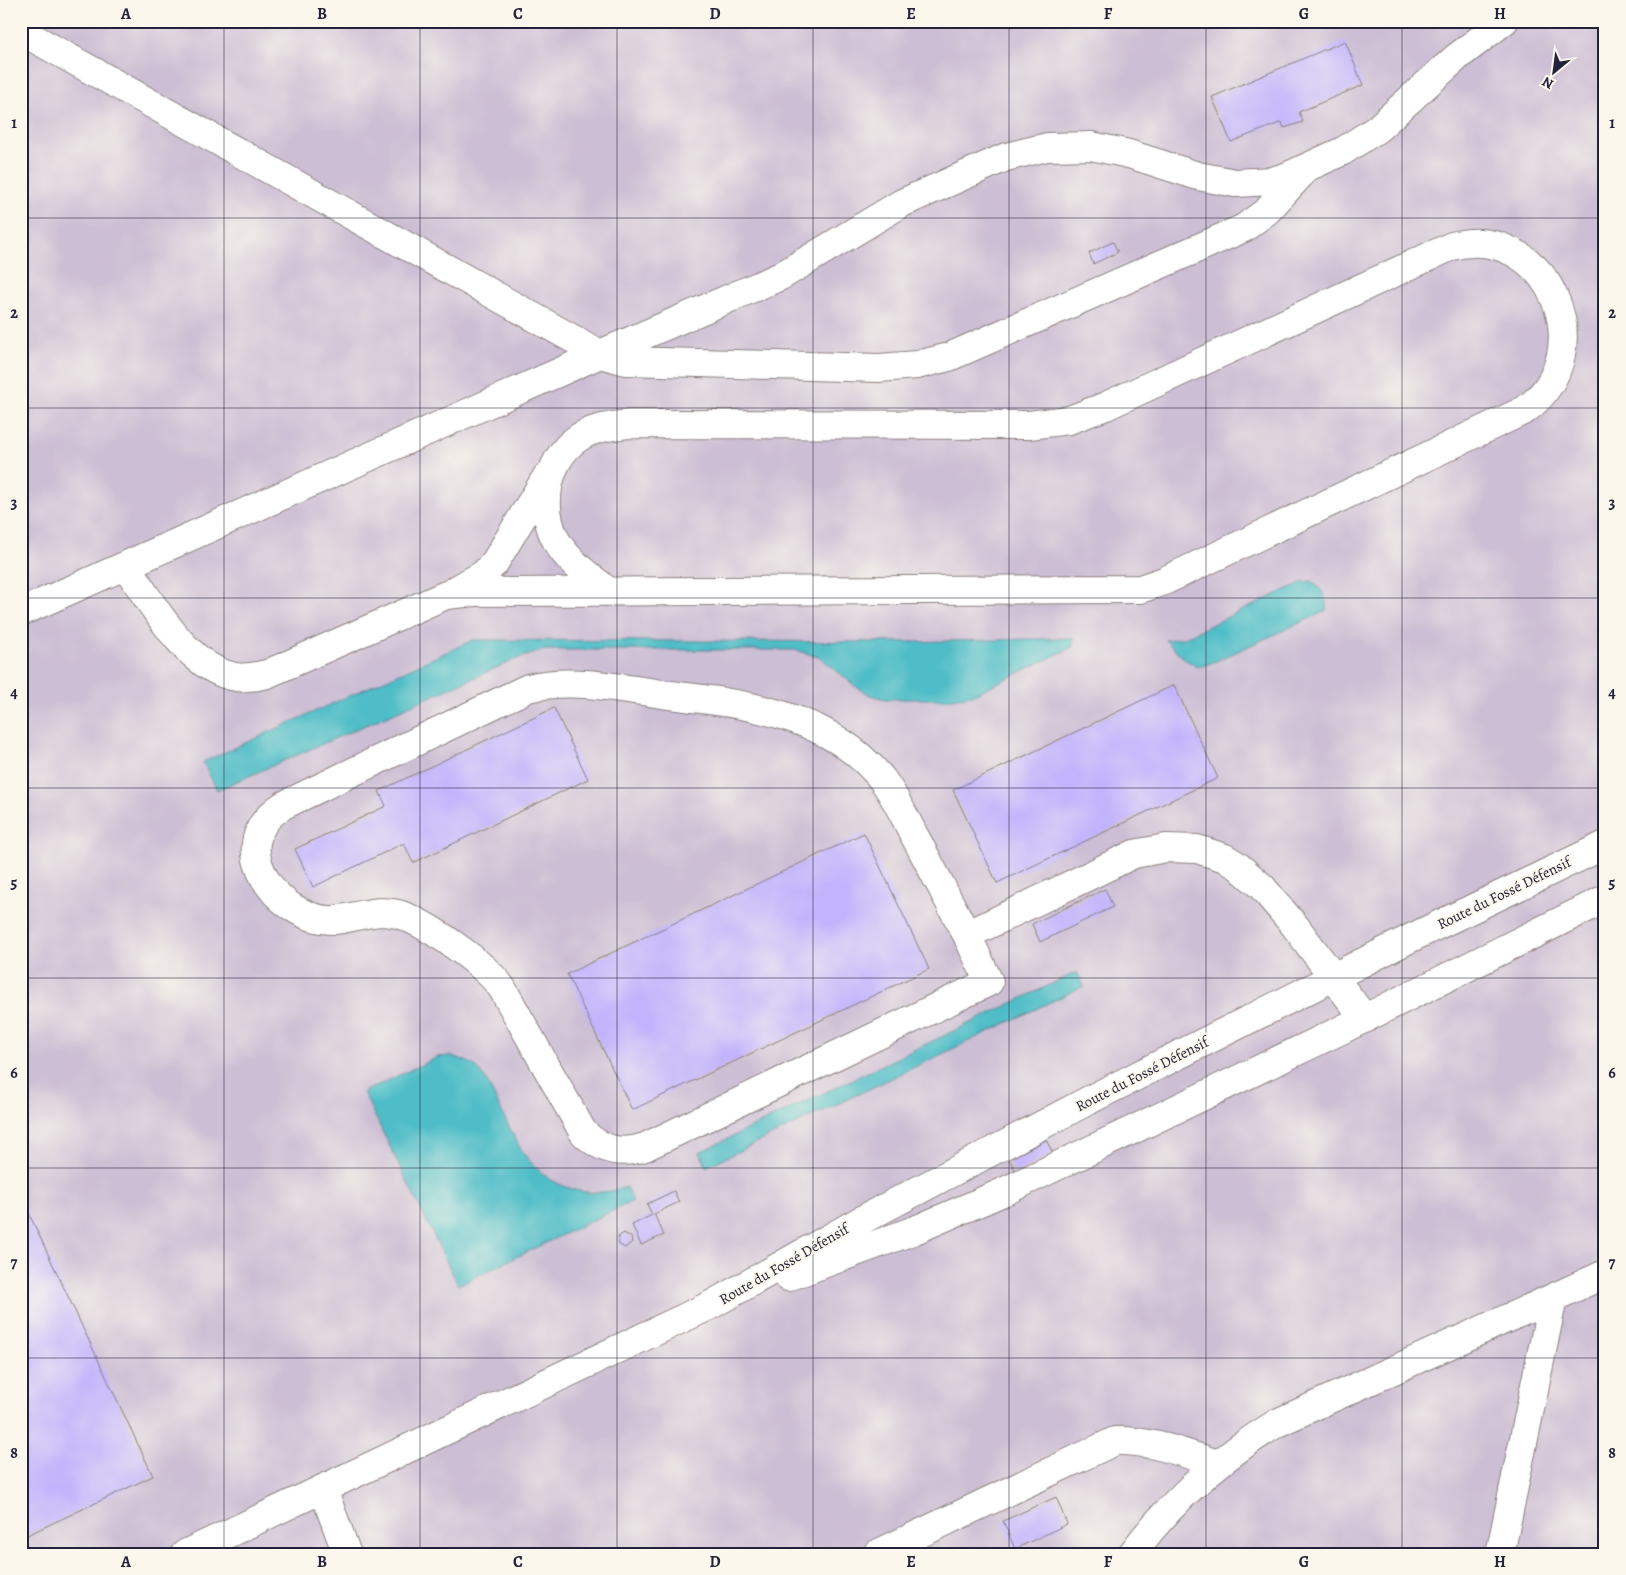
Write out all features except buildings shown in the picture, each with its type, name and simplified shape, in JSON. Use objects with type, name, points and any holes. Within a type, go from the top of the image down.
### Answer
[{"type":"street","points":[[21,612],[600,354],[781,276],[808,262],[902,203],[987,165],[1025,151],[1069,145],[1109,148],[1198,176],[1235,183],[1272,181],[1306,169],[1343,151],[1382,125],[1457,57],[1504,21]]},
{"type":"street","points":[[21,31],[600,354],[626,361],[879,368],[931,363],[949,357],[1244,228],[1267,211],[1306,169]]},
{"type":"street","points":[[126,566],[168,626],[192,653],[207,665],[235,677],[249,678],[285,667],[472,582],[495,562],[554,464],[578,438],[595,430],[629,424],[1029,425],[1069,420],[1106,406],[1452,246],[1469,241],[1499,245],[1526,260],[1546,285],[1561,316],[1564,344],[1556,374],[1540,399],[1525,410],[1151,586],[1125,590],[474,592],[446,595]]},
{"type":"street","points":[[554,464],[547,500],[553,534],[570,559],[610,592]]},
{"type":"street","points":[[572,682],[735,703],[763,709],[821,731],[856,753],[870,765],[892,794],[967,935],[989,982],[644,1147],[622,1152],[602,1146],[583,1132],[502,988],[495,978],[473,958],[400,914],[373,913],[329,920],[300,912],[276,894],[268,883],[261,870],[256,845],[259,832],[265,821],[272,812],[284,805],[528,688],[572,682]]},
{"type":"street","name":"Route du Fossé Défensif","points":[[709,1306],[875,1213],[1093,1098],[1334,977],[1605,845]]},
{"type":"street","points":[[967,935],[1134,854],[1166,848],[1197,849],[1225,858],[1250,875],[1280,907],[1365,1019]]},
{"type":"street","name":"Route du Fossé Défensif","points":[[709,1306],[915,1230],[976,1204],[1365,1019],[1605,899]]},
{"type":"street","points":[[1132,1554],[1178,1501],[1218,1464],[1259,1434],[1294,1415],[1605,1274]]},
{"type":"street","points":[[1500,1554],[1553,1298]]},
{"type":"street","points":[[185,1554],[709,1306]]},
{"type":"street","points":[[877,1554],[1115,1442],[1133,1441],[1154,1444],[1218,1464]]},
{"type":"street","points":[[323,1489],[347,1554]]},
{"type":"shaded area","points":[[21,21],[1605,21],[1605,1554],[21,1554]]},
{"type":"water","points":[[1312,581],[1323,594],[1326,602],[1326,611],[1214,662],[1199,667],[1187,661],[1165,640],[1183,638],[1303,582]]},
{"type":"water","points":[[1073,638],[1073,647],[972,695],[947,699],[885,699],[870,695],[855,686],[821,658],[796,650],[545,650],[519,658],[217,790],[203,762],[473,640],[908,642]]},
{"type":"water","points":[[1077,972],[1084,986],[706,1167],[700,1152]]},
{"type":"water","points":[[452,1056],[470,1063],[482,1074],[522,1151],[542,1173],[569,1188],[583,1192],[605,1192],[626,1187],[633,1201],[458,1285],[363,1092],[438,1057]]}]
